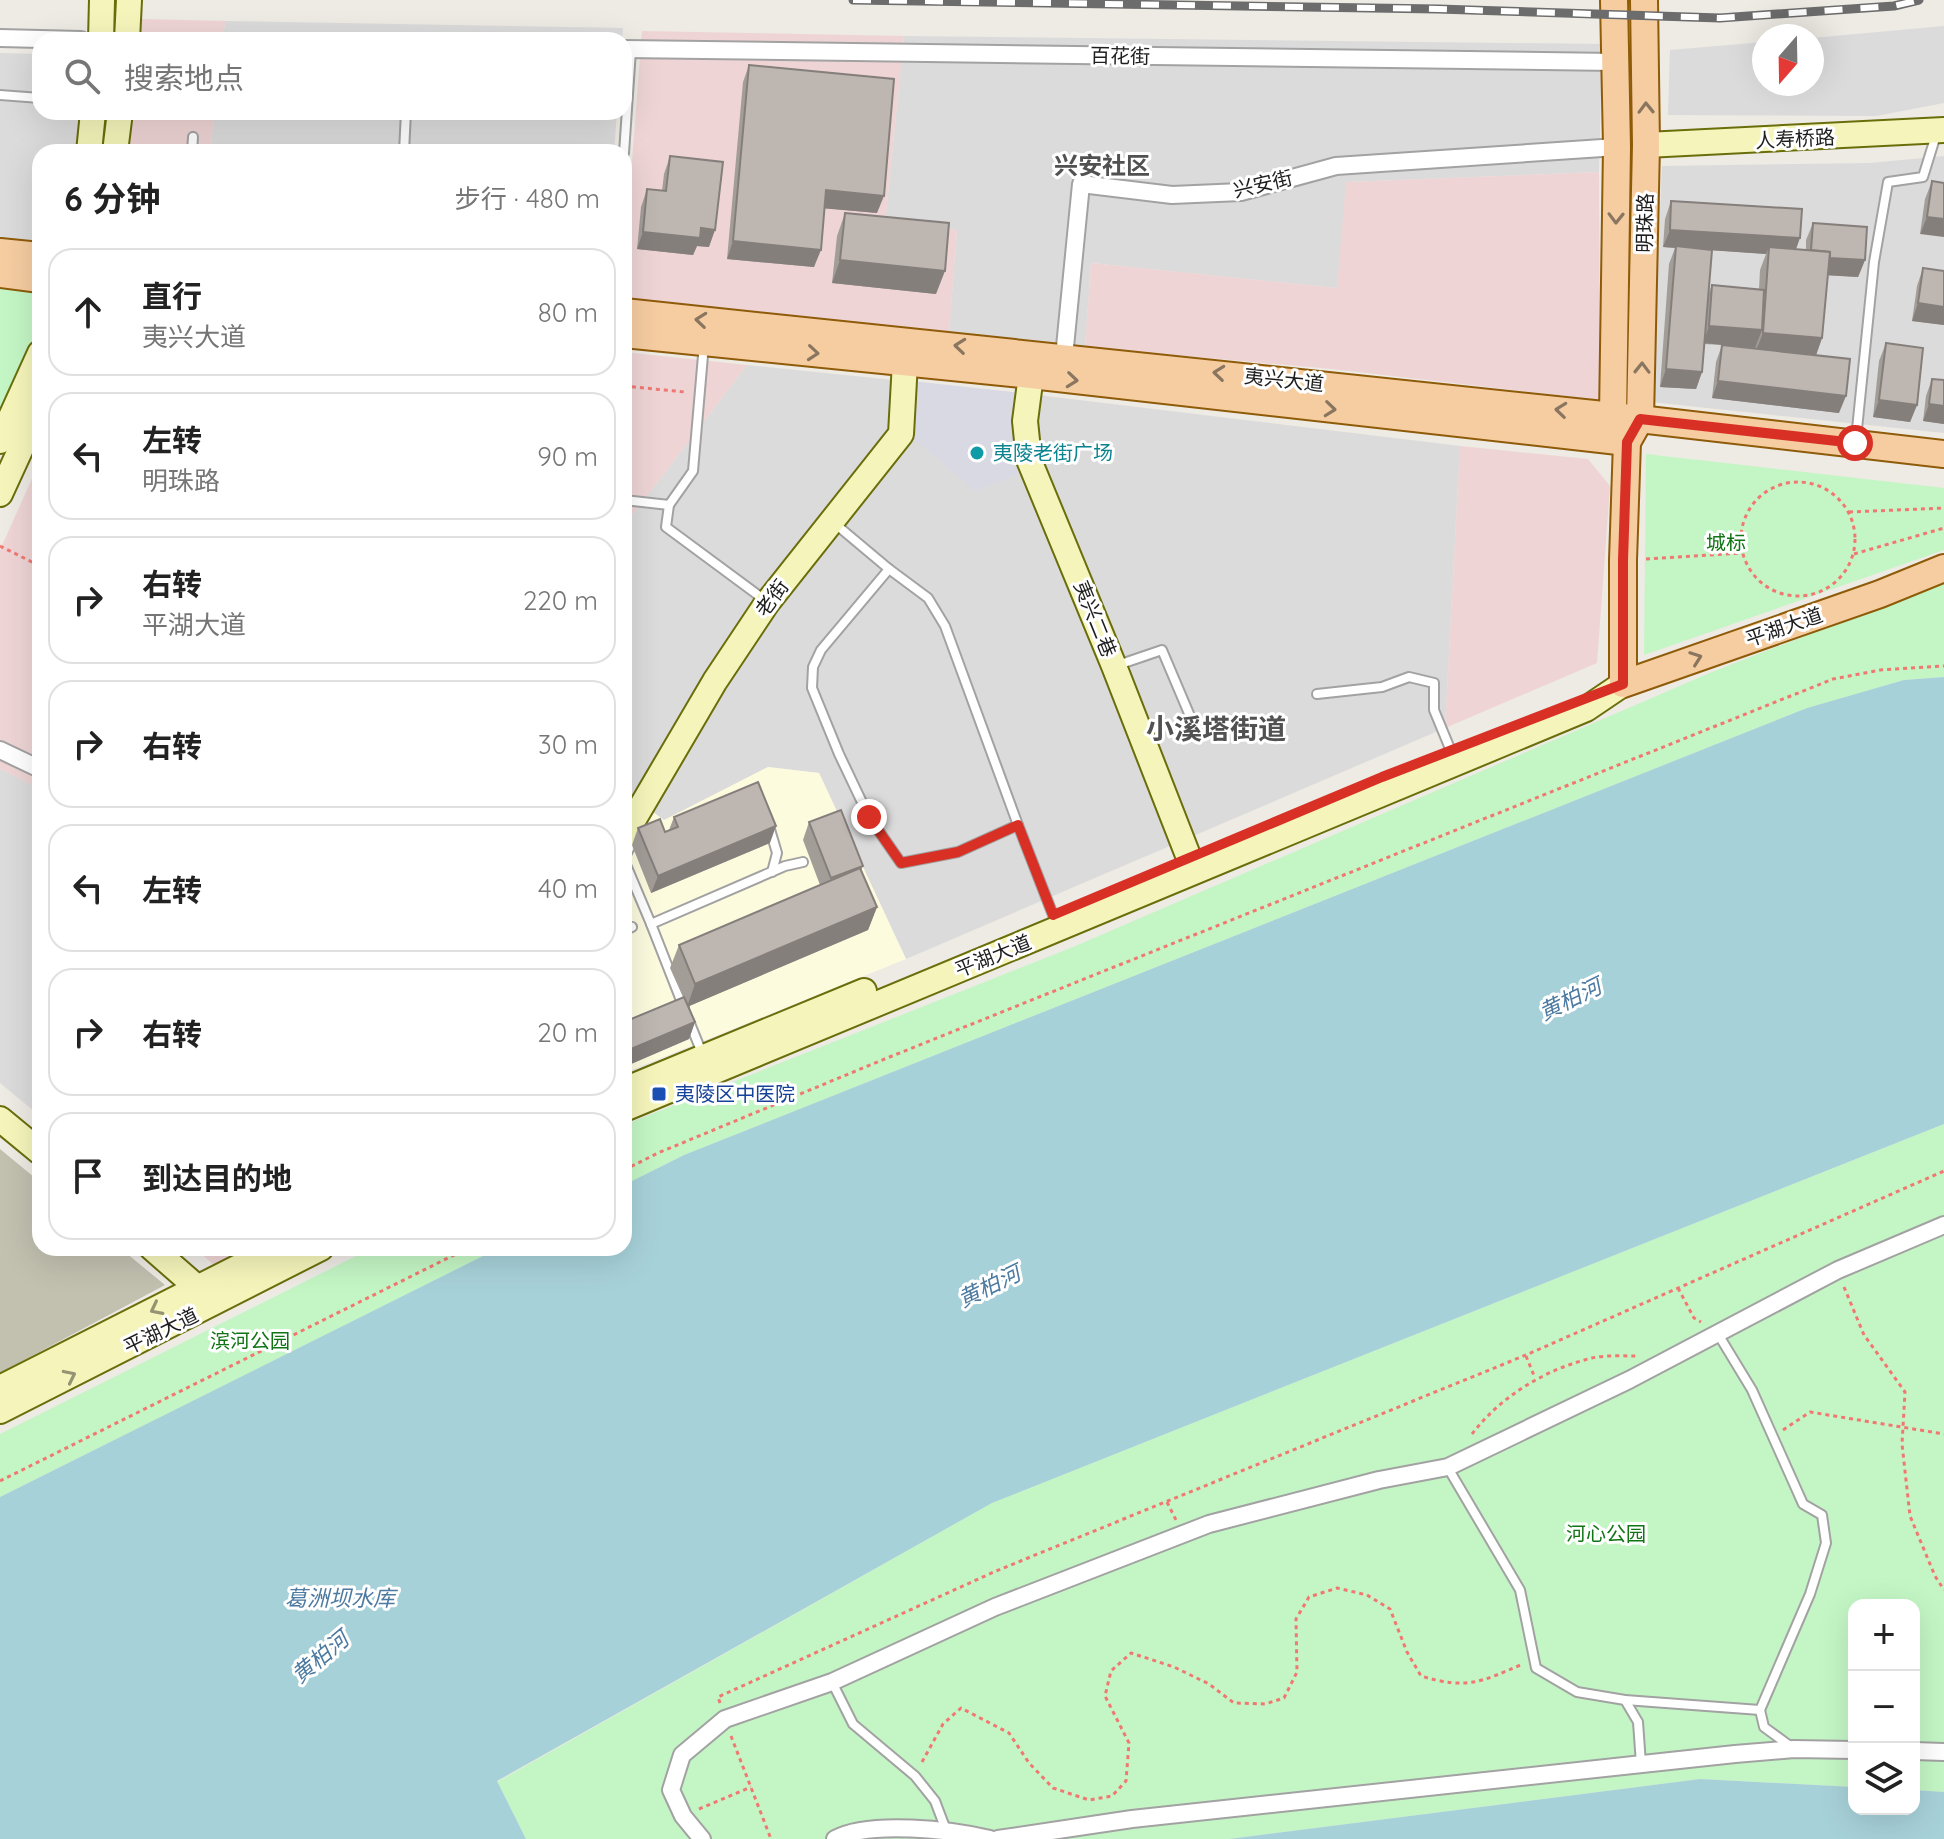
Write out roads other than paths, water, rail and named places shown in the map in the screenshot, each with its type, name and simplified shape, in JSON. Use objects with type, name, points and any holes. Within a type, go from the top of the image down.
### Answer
[{"type":"main road","points":[[101,32],[102,0]]},
{"type":"main road","points":[[127,32],[129,0]]},
{"type":"main road","name":"明珠路","points":[[1614,0],[1617,147],[1613,416],[1627,442]]},
{"type":"main road","name":"明珠路","points":[[1623,684],[1627,442],[1640,419],[1646,145],[1644,0]]},
{"type":"main road","points":[[90,144],[92,120]]},
{"type":"main road","points":[[116,144],[119,120]]},
{"type":"main road","name":"人寿桥路","points":[[1646,145],[1941,130]]},
{"type":"main road","points":[[0,252],[32,255]]},
{"type":"main road","points":[[0,274],[32,278]]},
{"type":"main road","name":"夷兴大道","points":[[632,313],[1944,454]]},
{"type":"main road","name":"夷兴大道","points":[[632,335],[1031,375],[1627,442]]},
{"type":"main road","name":"老街","points":[[632,822],[715,681],[767,603],[901,434],[905,362]]},
{"type":"main road","points":[[0,441],[6,412],[32,367]]},
{"type":"main road","name":"夷兴二巷","points":[[1031,375],[1025,421],[1029,460],[1189,858]]},
{"type":"main road","points":[[0,494],[32,424]]},
{"type":"main road","name":"平湖大道","points":[[632,1087],[1382,777],[1623,684],[1880,594],[1944,568]]},
{"type":"main road","name":"平湖大道","points":[[632,1106],[1586,709],[1623,684]]},
{"type":"main road","points":[[0,1119],[32,1145]]},
{"type":"main road","points":[[161,1256],[207,1296]]},
{"type":"main road","name":"平湖大道","points":[[0,1411],[207,1296],[264,1256]]},
{"type":"main road","name":"平湖大道","points":[[0,1388],[302,1256]]},
{"type":"street","points":[[0,38],[32,39]]},
{"type":"street","name":"百花街","points":[[632,50],[1615,62]]},
{"type":"street","name":"兴安街","points":[[1064,357],[1081,184],[1172,195],[1241,192],[1336,166],[1617,147]]},
{"type":"street","points":[[0,750],[32,765]]},
{"type":"street","points":[[702,1839],[683,1816],[671,1790],[682,1755],[725,1719],[832,1682],[995,1607],[1209,1524],[1379,1480],[1448,1467],[1629,1380],[1838,1270],[1944,1225]]},
{"type":"street","points":[[998,1839],[1132,1819],[1641,1765],[1794,1749],[1848,1750]]},
{"type":"street","points":[[1920,1751],[1944,1752]]},
{"type":"street","points":[[835,1839],[843,1834],[888,1829],[946,1830],[990,1839]]},
{"type":"lane","points":[[0,95],[32,97]]},
{"type":"lane","points":[[404,144],[406,120]]},
{"type":"lane","points":[[624,144],[625,120]]},
{"type":"lane","points":[[1855,443],[1888,182],[1923,177],[1941,130]]},
{"type":"lane","points":[[193,137],[193,144]]},
{"type":"lane","points":[[1865,230],[1880,230]]},
{"type":"lane","points":[[704,343],[693,471],[669,505],[666,527],[767,603]]},
{"type":"lane","points":[[632,501],[669,505]]},
{"type":"lane","points":[[832,521],[928,598],[945,626],[1053,915]]},
{"type":"lane","points":[[889,569],[821,650],[813,667],[812,688],[869,817],[901,863],[958,852],[1018,825]]},
{"type":"lane","points":[[1114,666],[1162,650],[1190,716]]},
{"type":"lane","points":[[1317,694],[1382,687],[1409,677],[1434,683],[1434,710],[1451,751]]},
{"type":"lane","points":[[763,809],[777,853],[772,872]]},
{"type":"lane","points":[[632,844],[635,838],[648,832]]},
{"type":"lane","points":[[651,924],[772,872],[803,862]]},
{"type":"lane","points":[[632,878],[704,1057]]},
{"type":"lane","points":[[671,1011],[683,1006]]},
{"type":"lane","points":[[1717,1333],[1752,1390],[1803,1504],[1822,1515],[1826,1543],[1810,1594],[1760,1710],[1764,1727],[1794,1749]]},
{"type":"lane","points":[[1448,1467],[1520,1590],[1536,1668],[1577,1692],[1625,1700],[1760,1710]]},
{"type":"lane","points":[[832,1682],[853,1724],[915,1776],[935,1801],[946,1830]]},
{"type":"lane","points":[[1625,1700],[1638,1722],[1641,1765]]},
{"type":"water","name":"葛洲坝水库","points":[[1944,677],[1944,1124],[992,1503],[497,1781],[526,1839],[0,1839],[0,1497],[483,1256],[632,1256],[632,1181],[684,1155],[1807,708],[1904,680]]},
{"type":"water","points":[[1700,1779],[1848,1787],[1848,1815],[1920,1815],[1920,1790],[1944,1792],[1944,1839],[1229,1839]]},
{"type":"railway","points":[[853,0],[1438,9],[1720,18],[1894,6],[1919,0]]},
{"type":"place","name":"夷陵老街广场","points":[[977,453]]},
{"type":"place","name":"夷陵区中医院","points":[[659,1094]]},
{"type":"district","name":"兴安社区","points":[[1102,166]]},
{"type":"district","name":"小溪塔街道","points":[[1216,729]]},
{"type":"park label","name":"城标","points":[[1726,543]]},
{"type":"park label","name":"滨河公园","points":[[250,1341]]},
{"type":"park label","name":"河心公园","points":[[1606,1534]]},
{"type":"water label","name":"黄柏河","points":[[1570,999]]},
{"type":"water label","name":"黄柏河","points":[[989,1286]]},
{"type":"water label","name":"黄柏河","points":[[320,1657]]}]
